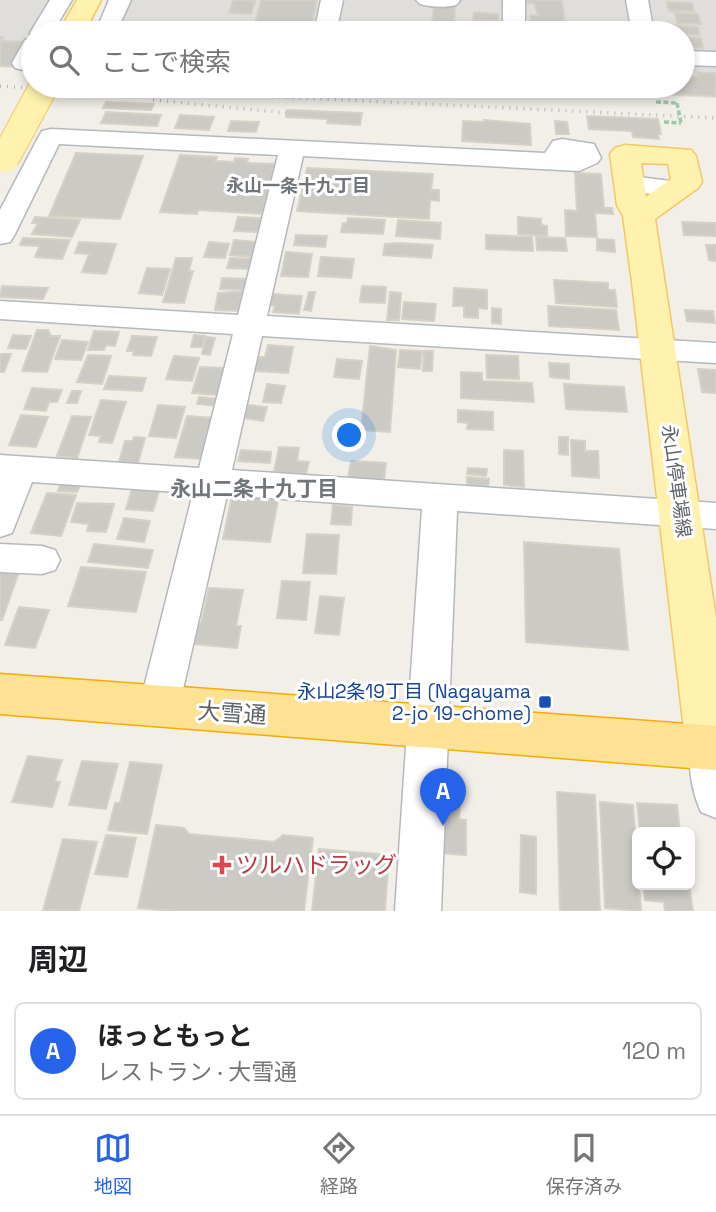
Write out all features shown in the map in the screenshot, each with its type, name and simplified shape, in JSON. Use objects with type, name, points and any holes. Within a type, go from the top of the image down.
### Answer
[{"type":"highway","name":"大雪通","points":[[0,694],[713,748]]},
{"type":"main road","points":[[77,21],[87,3]]},
{"type":"main road","points":[[3,163],[38,98]]},
{"type":"main road","name":"永山停車場線","points":[[635,200],[677,189],[687,182],[681,156],[625,154],[659,349],[699,515],[713,748]]},
{"type":"street","points":[[48,21],[61,0]]},
{"type":"street","points":[[110,21],[120,0]]},
{"type":"street","points":[[328,21],[332,0]]},
{"type":"street","points":[[427,0],[449,1]]},
{"type":"street","points":[[514,0],[514,21]]},
{"type":"street","points":[[637,0],[641,21]]},
{"type":"street","points":[[695,59],[716,60]]},
{"type":"street","points":[[0,236],[51,136],[553,161]]},
{"type":"street","points":[[159,708],[292,148]]},
{"type":"street","points":[[0,310],[716,353]]},
{"type":"street","points":[[0,523],[10,467],[699,515]]},
{"type":"street","points":[[418,911],[440,497]]},
{"type":"street","points":[[0,558],[42,560]]},
{"type":"street","points":[[713,748],[716,798]]},
{"type":"path","points":[[656,102],[677,103],[681,123],[664,122]]},
{"type":"shaded area","points":[[0,0],[56,0],[43,21],[21,21],[21,59],[17,66],[0,65]]},
{"type":"shaded area","points":[[116,0],[716,0],[716,98],[695,97],[695,21],[105,21]]},
{"type":"building","points":[[233,0],[255,1],[251,14],[229,13]]},
{"type":"building","points":[[261,0],[317,0],[313,21],[256,21]]},
{"type":"building","points":[[522,0],[562,0],[565,21],[530,21],[530,15],[538,15],[534,3],[522,3]]},
{"type":"building","points":[[667,2],[692,3],[694,11],[669,11]]},
{"type":"building","points":[[434,5],[455,6],[454,21],[432,21]]},
{"type":"building","points":[[474,12],[498,14],[498,21],[473,20]]},
{"type":"building","points":[[675,13],[698,14],[701,24],[695,24],[695,21],[677,21]]},
{"type":"building","points":[[695,27],[698,27],[700,35],[695,35]]},
{"type":"building","points":[[0,37],[3,37],[1,41],[21,42],[21,54],[14,67],[0,66]]},
{"type":"building","points":[[695,38],[701,38],[703,48],[695,48]]},
{"type":"building","points":[[698,73],[716,73],[716,96],[695,95],[695,77],[699,77]]},
{"type":"building","points":[[106,102],[154,104],[151,110],[103,108]]},
{"type":"building","points":[[287,110],[362,113],[360,125],[327,123],[328,119],[286,117]]},
{"type":"building","points":[[106,112],[161,115],[157,126],[101,123]]},
{"type":"building","points":[[180,115],[214,117],[209,130],[175,128]]},
{"type":"building","points":[[587,116],[658,119],[661,134],[658,134],[659,139],[633,137],[632,131],[589,129]]},
{"type":"building","points":[[231,121],[259,122],[256,132],[228,131]]},
{"type":"building","points":[[463,121],[530,124],[531,145],[462,141]]},
{"type":"building","points":[[555,121],[567,122],[569,134],[556,134]]},
{"type":"building","points":[[76,153],[143,156],[120,219],[49,216]]},
{"type":"building","points":[[180,155],[217,157],[215,161],[234,162],[235,158],[248,159],[247,163],[276,164],[264,214],[198,210],[197,214],[160,212]]},
{"type":"building","points":[[307,168],[433,174],[431,190],[439,190],[439,201],[430,200],[429,219],[297,211]]},
{"type":"building","points":[[575,173],[601,174],[604,208],[612,208],[613,214],[595,213],[597,237],[566,236],[565,210],[577,211]]},
{"type":"building","points":[[35,217],[80,220],[72,237],[32,234],[38,223],[32,223]]},
{"type":"building","points":[[238,217],[262,218],[258,232],[234,231]]},
{"type":"building","points":[[518,217],[541,219],[541,225],[547,226],[547,236],[518,234]]},
{"type":"building","points":[[348,218],[385,220],[383,234],[341,232],[343,223],[347,223]]},
{"type":"building","points":[[398,220],[441,223],[440,239],[396,236]]},
{"type":"building","points":[[682,222],[716,223],[716,236],[684,235]]},
{"type":"building","points":[[296,235],[327,236],[325,247],[294,245]]},
{"type":"building","points":[[486,235],[532,237],[533,251],[486,249]]},
{"type":"building","points":[[536,237],[565,238],[567,251],[537,250]]},
{"type":"building","points":[[23,238],[70,240],[62,259],[35,257],[40,246],[20,245]]},
{"type":"building","points":[[597,239],[614,240],[615,252],[597,250]]},
{"type":"building","points":[[234,240],[255,242],[252,257],[230,255]]},
{"type":"building","points":[[79,242],[116,244],[106,274],[82,272],[89,254],[75,253]]},
{"type":"building","points":[[209,242],[229,244],[225,258],[204,257]]},
{"type":"building","points":[[385,244],[433,245],[431,258],[383,255]]},
{"type":"building","points":[[706,245],[716,245],[716,261],[709,260]]},
{"type":"building","points":[[286,252],[312,254],[308,277],[281,276]]},
{"type":"building","points":[[321,257],[354,259],[351,278],[318,276]]},
{"type":"building","points":[[176,258],[192,258],[189,271],[193,271],[184,303],[163,302]]},
{"type":"building","points":[[230,258],[252,259],[249,269],[227,268]]},
{"type":"building","points":[[147,268],[170,269],[162,295],[139,293]]},
{"type":"building","points":[[222,278],[249,279],[247,290],[220,289]]},
{"type":"building","points":[[554,280],[608,283],[608,290],[615,290],[617,307],[556,303]]},
{"type":"building","points":[[2,286],[48,288],[43,299],[0,297]]},
{"type":"building","points":[[362,286],[386,287],[385,303],[360,302]]},
{"type":"building","points":[[454,288],[487,290],[487,309],[478,308],[478,318],[464,317],[464,306],[453,306]]},
{"type":"building","points":[[247,292],[243,311],[215,310],[218,293]]},
{"type":"building","points":[[309,292],[315,292],[311,311],[304,310]]},
{"type":"building","points":[[390,292],[401,293],[399,320],[387,320]]},
{"type":"building","points":[[272,294],[302,296],[299,314],[273,312],[275,306],[270,305]]},
{"type":"building","points":[[404,302],[436,304],[434,321],[402,319]]},
{"type":"building","points":[[548,306],[616,310],[619,330],[549,326]]},
{"type":"building","points":[[492,308],[501,309],[501,324],[492,323]]},
{"type":"building","points":[[685,310],[713,311],[715,323],[687,321]]},
{"type":"building","points":[[37,330],[48,330],[51,336],[60,336],[47,372],[22,371]]},
{"type":"building","points":[[94,331],[119,332],[115,346],[106,345],[104,350],[88,350]]},
{"type":"building","points":[[13,335],[31,336],[26,349],[8,348]]},
{"type":"building","points":[[194,335],[205,336],[202,347],[191,347]]},
{"type":"building","points":[[132,336],[157,337],[151,356],[133,355],[134,351],[127,351]]},
{"type":"building","points":[[206,337],[215,338],[210,355],[202,354]]},
{"type":"building","points":[[62,340],[88,342],[81,360],[55,359]]},
{"type":"building","points":[[268,345],[293,347],[288,373],[255,371],[258,357],[265,357]]},
{"type":"building","points":[[370,346],[396,350],[390,432],[361,430]]},
{"type":"building","points":[[400,350],[422,351],[420,369],[398,367]]},
{"type":"building","points":[[424,351],[433,351],[432,371],[423,371]]},
{"type":"building","points":[[0,354],[11,354],[4,372],[0,372]]},
{"type":"building","points":[[88,355],[111,356],[102,384],[77,382]]},
{"type":"building","points":[[486,355],[518,356],[519,379],[487,378]]},
{"type":"building","points":[[174,356],[199,358],[192,381],[166,379]]},
{"type":"building","points":[[337,359],[362,361],[359,379],[334,377]]},
{"type":"building","points":[[549,363],[569,364],[569,379],[550,377]]},
{"type":"building","points":[[200,367],[224,368],[217,395],[192,393]]},
{"type":"building","points":[[698,369],[716,370],[716,393],[702,392]]},
{"type":"building","points":[[461,372],[482,373],[482,381],[532,383],[534,402],[461,398]]},
{"type":"building","points":[[109,376],[146,378],[142,391],[104,389]]},
{"type":"building","points":[[267,384],[285,386],[281,403],[263,402]]},
{"type":"building","points":[[564,384],[624,387],[627,412],[566,409]]},
{"type":"building","points":[[32,388],[62,390],[57,402],[49,402],[46,411],[24,409]]},
{"type":"building","points":[[72,391],[81,391],[77,403],[67,403]]},
{"type":"building","points":[[199,397],[217,399],[216,406],[197,404]]},
{"type":"building","points":[[101,400],[126,402],[112,443],[99,442],[101,436],[89,435]]},
{"type":"building","points":[[158,405],[185,407],[176,438],[149,436]]},
{"type":"building","points":[[248,405],[267,407],[263,421],[244,418]]},
{"type":"building","points":[[458,410],[493,412],[493,430],[467,429],[468,423],[458,422]]},
{"type":"building","points":[[21,415],[48,417],[36,447],[9,445]]},
{"type":"building","points":[[72,416],[91,417],[77,458],[57,456]]},
{"type":"building","points":[[187,416],[214,418],[203,459],[175,457]]},
{"type":"building","points":[[134,437],[145,438],[138,463],[119,462],[125,441],[133,441]]},
{"type":"building","points":[[559,437],[568,437],[568,455],[559,454]]},
{"type":"building","points":[[571,440],[585,441],[585,451],[598,451],[599,478],[572,476]]},
{"type":"building","points":[[279,447],[299,448],[297,461],[309,462],[306,474],[274,472]]},
{"type":"building","points":[[241,450],[271,452],[270,463],[238,461]]},
{"type":"building","points":[[504,450],[523,451],[524,487],[504,485]]},
{"type":"building","points":[[351,461],[386,463],[384,480],[348,478]]},
{"type":"building","points":[[468,468],[487,469],[486,476],[467,474]]},
{"type":"building","points":[[467,477],[489,479],[488,487],[467,485]]},
{"type":"building","points":[[60,484],[80,486],[77,492],[58,491]]},
{"type":"building","points":[[132,489],[159,491],[153,511],[126,509]]},
{"type":"building","points":[[47,493],[76,495],[61,536],[31,533]]},
{"type":"building","points":[[232,496],[278,500],[270,542],[223,539]]},
{"type":"building","points":[[77,503],[114,504],[106,532],[87,531],[89,524],[71,522]]},
{"type":"building","points":[[333,505],[352,507],[351,525],[331,524]]},
{"type":"building","points":[[124,518],[150,521],[144,542],[117,539]]},
{"type":"building","points":[[307,534],[339,535],[336,574],[303,573]]},
{"type":"building","points":[[524,542],[619,549],[628,650],[526,642]]},
{"type":"building","points":[[94,544],[153,550],[148,568],[88,562]]},
{"type":"building","points":[[81,567],[146,572],[136,612],[68,606]]},
{"type":"building","points":[[0,568],[19,572],[2,620],[0,620]]},
{"type":"building","points":[[282,581],[310,582],[306,620],[277,618]]},
{"type":"building","points":[[209,588],[243,590],[236,626],[241,626],[237,648],[193,644],[197,624],[201,624]]},
{"type":"building","points":[[320,596],[344,598],[339,635],[315,633]]},
{"type":"building","points":[[19,607],[49,610],[35,648],[5,645]]},
{"type":"building","points":[[28,756],[62,760],[55,781],[60,782],[52,807],[12,802]]},
{"type":"building","points":[[82,761],[118,764],[106,809],[69,805]]},
{"type":"building","points":[[130,762],[162,765],[147,834],[108,830],[115,803],[120,803]]},
{"type":"building","points":[[557,792],[595,795],[600,911],[560,911]]},
{"type":"building","points":[[438,798],[460,800],[459,819],[466,820],[466,855],[436,853]]},
{"type":"building","points":[[600,802],[633,805],[632,890],[639,890],[641,911],[605,908]]},
{"type":"building","points":[[637,803],[677,805],[679,827],[639,827]]},
{"type":"building","points":[[156,825],[184,828],[189,834],[274,842],[283,835],[313,838],[304,911],[174,911],[138,908]]},
{"type":"building","points":[[106,835],[136,838],[127,877],[95,874]]},
{"type":"building","points":[[521,835],[536,837],[536,894],[520,892]]},
{"type":"building","points":[[63,839],[97,842],[79,911],[43,910]]},
{"type":"building","points":[[319,849],[389,855],[385,911],[312,911]]},
{"type":"building","points":[[644,890],[690,890],[693,911],[665,911],[664,902],[645,900]]},
{"type":"railway","points":[[0,86],[21,87]]},
{"type":"railway","points":[[303,98],[716,118]]},
{"type":"railway","points":[[153,100],[287,113]]},
{"type":"place","name":"永山2条19丁目 (Nagayama 2-jo 19-chome)","points":[[545,702]]},
{"type":"place","name":"ほっともっと","points":[[443,826]]},
{"type":"place","name":"ツルハドラッグ","points":[[222,865]]},
{"type":"district","name":"永山一条十九丁目","points":[[298,186]]},
{"type":"district","name":"永山二条十九丁目","points":[[254,489]]}]
